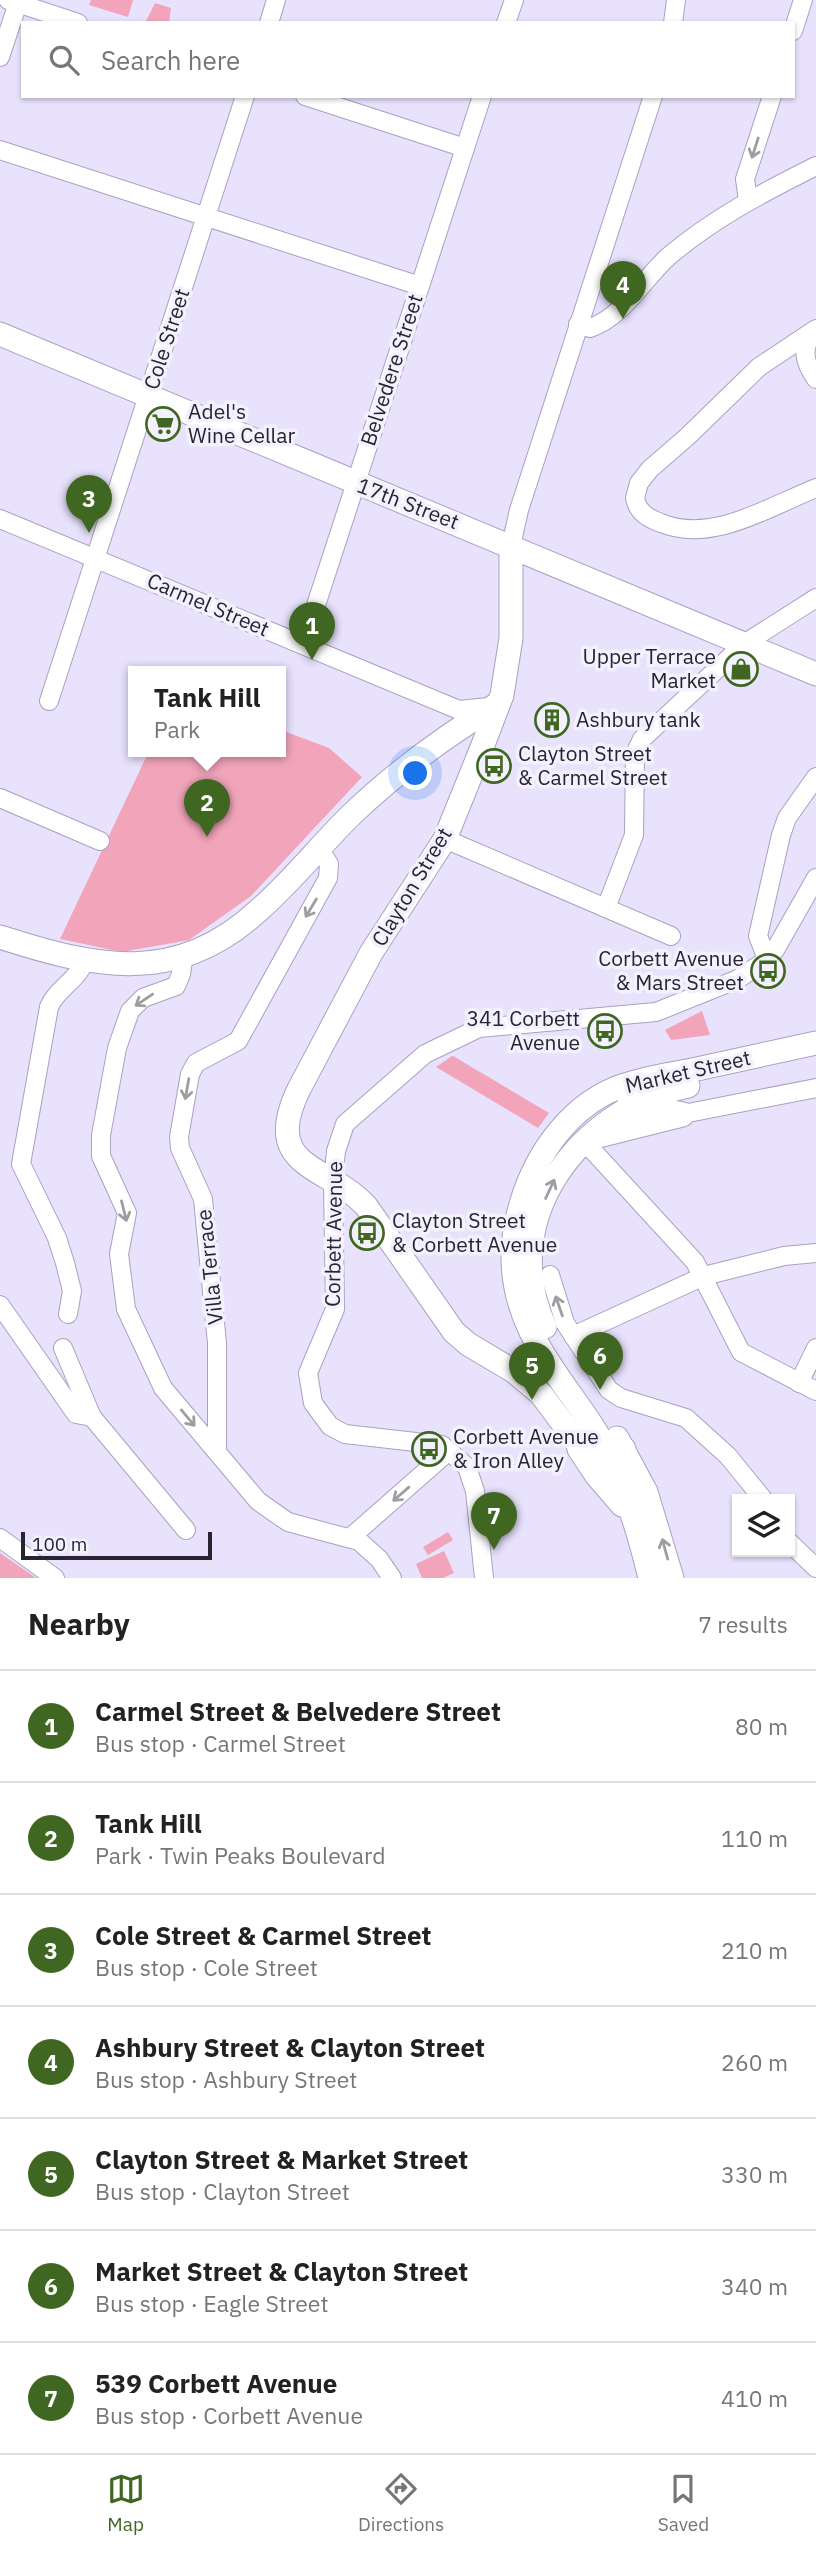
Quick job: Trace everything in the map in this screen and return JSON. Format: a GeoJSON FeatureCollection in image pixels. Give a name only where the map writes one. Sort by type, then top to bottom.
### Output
{"type":"FeatureCollection","features":[{"type":"Feature","properties":{"kind":"main road","name":"17th Street"},"geometry":{"type":"LineString","coordinates":[[0,334],[816,674]]}},
{"type":"Feature","properties":{"kind":"main road","name":"Clayton Street"},"geometry":{"type":"LineString","coordinates":[[511,545],[511,638],[503,690],[444,839],[362,970],[289,1111],[287,1131],[293,1149],[307,1166],[350,1191],[366,1206],[454,1332],[468,1345],[515,1372],[557,1412],[636,1527]]}},
{"type":"Feature","properties":{"kind":"main road"},"geometry":{"type":"LineString","coordinates":[[512,601],[522,582],[548,562]]}},
{"type":"Feature","properties":{"kind":"main road"},"geometry":{"type":"LineString","coordinates":[[0,937],[85,961],[143,964],[214,943],[240,926],[374,794],[453,732],[496,705]]}},
{"type":"Feature","properties":{"kind":"main road","name":"Market Street"},"geometry":{"type":"LineString","coordinates":[[650,1578],[617,1453],[532,1334],[516,1288],[512,1258],[515,1226],[523,1196],[544,1152],[581,1110],[598,1097],[625,1084],[816,1043]]}},
{"type":"Feature","properties":{"kind":"main road","name":"Market Street"},"geometry":{"type":"LineString","coordinates":[[673,1578],[656,1519],[545,1327],[533,1287],[531,1258],[535,1231],[549,1190],[564,1164],[583,1140],[635,1103],[676,1088],[816,1058]]}},
{"type":"Feature","properties":{"kind":"main road"},"geometry":{"type":"LineString","coordinates":[[544,1152],[563,1142],[604,1108],[635,1103],[682,1114]]}},
{"type":"Feature","properties":{"kind":"main road"},"geometry":{"type":"LineString","coordinates":[[583,1140],[682,1114]]}},
{"type":"Feature","properties":{"kind":"main road"},"geometry":{"type":"LineString","coordinates":[[531,1258],[550,1275]]}},
{"type":"Feature","properties":{"kind":"main road"},"geometry":{"type":"LineString","coordinates":[[578,1446],[593,1460],[617,1453]]}},
{"type":"Feature","properties":{"kind":"street"},"geometry":{"type":"LineString","coordinates":[[270,21],[276,0]]}},
{"type":"Feature","properties":{"kind":"street"},"geometry":{"type":"LineString","coordinates":[[507,21],[514,0]]}},
{"type":"Feature","properties":{"kind":"street"},"geometry":{"type":"LineString","coordinates":[[673,21],[676,0]]}},
{"type":"Feature","properties":{"kind":"street"},"geometry":{"type":"LineString","coordinates":[[795,24],[803,0]]}},
{"type":"Feature","properties":{"kind":"street"},"geometry":{"type":"LineString","coordinates":[[0,57],[15,1],[72,21]]}},
{"type":"Feature","properties":{"kind":"street","name":"Cole Street"},"geometry":{"type":"LineString","coordinates":[[49,701],[244,98]]}},
{"type":"Feature","properties":{"kind":"street"},"geometry":{"type":"LineString","coordinates":[[312,98],[465,148]]}},
{"type":"Feature","properties":{"kind":"street","name":"Belvedere Street"},"geometry":{"type":"LineString","coordinates":[[303,645],[481,98]]}},
{"type":"Feature","properties":{"kind":"street","name":"Clayton Street"},"geometry":{"type":"LineString","coordinates":[[511,545],[519,510],[652,98]]}},
{"type":"Feature","properties":{"kind":"street"},"geometry":{"type":"LineString","coordinates":[[748,200],[745,179],[771,98]]}},
{"type":"Feature","properties":{"kind":"street"},"geometry":{"type":"LineString","coordinates":[[0,150],[420,286]]}},
{"type":"Feature","properties":{"kind":"street"},"geometry":{"type":"LineString","coordinates":[[578,324],[590,328],[608,319],[668,257],[748,200],[816,166]]}},
{"type":"Feature","properties":{"kind":"street"},"geometry":{"type":"LineString","coordinates":[[816,329],[777,353],[650,469],[636,491],[636,505],[645,516],[668,526],[701,531],[816,488]]}},
{"type":"Feature","properties":{"kind":"street"},"geometry":{"type":"LineString","coordinates":[[812,372],[805,348],[816,329]]}},
{"type":"Feature","properties":{"kind":"street"},"geometry":{"type":"LineString","coordinates":[[777,353],[794,357],[812,372]]}},
{"type":"Feature","properties":{"kind":"street","name":"Carmel Street"},"geometry":{"type":"LineString","coordinates":[[0,519],[459,710],[477,710],[496,705]]}},
{"type":"Feature","properties":{"kind":"street"},"geometry":{"type":"LineString","coordinates":[[606,908],[634,835],[636,748],[744,644],[816,598]]}},
{"type":"Feature","properties":{"kind":"street"},"geometry":{"type":"LineString","coordinates":[[767,959],[760,948],[758,936],[780,835],[787,818],[816,777]]}},
{"type":"Feature","properties":{"kind":"street"},"geometry":{"type":"LineString","coordinates":[[0,798],[100,841]]}},
{"type":"Feature","properties":{"kind":"street"},"geometry":{"type":"LineString","coordinates":[[444,839],[671,936]]}},
{"type":"Feature","properties":{"kind":"street","name":"Villa Terrace"},"geometry":{"type":"LineString","coordinates":[[217,1452],[217,1343],[203,1199],[180,1147],[179,1137],[193,1066],[238,1041],[326,882],[329,864],[319,848]]}},
{"type":"Feature","properties":{"kind":"street","name":"Corbett Avenue"},"geometry":{"type":"LineString","coordinates":[[450,1450],[428,1441],[345,1434],[330,1426],[313,1403],[308,1373],[335,1308],[333,1182],[336,1151],[345,1124],[425,1054],[443,1043],[495,1024],[656,1012],[738,979],[767,959],[786,934],[816,878]]}},
{"type":"Feature","properties":{"kind":"street"},"geometry":{"type":"LineString","coordinates":[[184,954],[176,986],[143,998],[130,1011],[117,1048],[100,1149],[127,1213],[119,1254],[129,1317],[158,1381],[273,1514],[288,1522],[351,1538],[373,1552],[392,1578]]}},
{"type":"Feature","properties":{"kind":"street"},"geometry":{"type":"LineString","coordinates":[[68,1314],[72,1292],[65,1263],[57,1238],[21,1164],[49,1007],[53,998],[79,975],[85,961]]}},
{"type":"Feature","properties":{"kind":"street"},"geometry":{"type":"LineString","coordinates":[[682,1114],[816,1088]]}},
{"type":"Feature","properties":{"kind":"street"},"geometry":{"type":"LineString","coordinates":[[583,1140],[704,1276],[737,1347],[745,1356],[808,1387],[816,1348]]}},
{"type":"Feature","properties":{"kind":"street"},"geometry":{"type":"LineString","coordinates":[[573,1336],[704,1276],[784,1256],[816,1253]]}},
{"type":"Feature","properties":{"kind":"street"},"geometry":{"type":"LineString","coordinates":[[550,1275],[559,1311],[609,1390],[621,1398],[686,1418],[728,1456],[759,1494]]}},
{"type":"Feature","properties":{"kind":"street"},"geometry":{"type":"LineString","coordinates":[[0,1305],[71,1408],[76,1414],[92,1417]]}},
{"type":"Feature","properties":{"kind":"street"},"geometry":{"type":"LineString","coordinates":[[62,1348],[92,1417],[187,1530]]}},
{"type":"Feature","properties":{"kind":"street"},"geometry":{"type":"LineString","coordinates":[[351,1538],[450,1450],[467,1467],[472,1478],[484,1578]]}},
{"type":"Feature","properties":{"kind":"street"},"geometry":{"type":"LineString","coordinates":[[0,1538],[55,1578]]}},
{"type":"Feature","properties":{"kind":"street"},"geometry":{"type":"LineString","coordinates":[[795,1548],[816,1568]]}},
{"type":"Feature","properties":{"kind":"street"},"geometry":{"type":"LineString","coordinates":[[673,1578],[685,1578]]}},
{"type":"Feature","properties":{"kind":"shaded area"},"geometry":{"type":"Polygon","coordinates":[[[91,0],[133,0],[128,17],[89,5],[91,0]]]}},
{"type":"Feature","properties":{"kind":"shaded area"},"geometry":{"type":"Polygon","coordinates":[[[155,3],[171,8],[169,21],[146,21],[155,3]]]}},
{"type":"Feature","properties":{"kind":"shaded area"},"geometry":{"type":"Polygon","coordinates":[[[286,732],[329,748],[362,777],[251,896],[189,940],[122,952],[60,939],[146,757],[286,757],[286,732]]]}},
{"type":"Feature","properties":{"kind":"shaded area"},"geometry":{"type":"Polygon","coordinates":[[[702,1011],[710,1035],[671,1040],[665,1030],[702,1011]]]}},
{"type":"Feature","properties":{"kind":"shaded area"},"geometry":{"type":"Polygon","coordinates":[[[452,1056],[549,1113],[538,1128],[436,1067],[452,1056]]]}},
{"type":"Feature","properties":{"kind":"shaded area"},"geometry":{"type":"Polygon","coordinates":[[[448,1532],[453,1540],[428,1555],[423,1547],[448,1532]]]}},
{"type":"Feature","properties":{"kind":"shaded area"},"geometry":{"type":"Polygon","coordinates":[[[444,1551],[454,1573],[443,1578],[422,1578],[416,1564],[444,1551]]]}},
{"type":"Feature","properties":{"kind":"shaded area"},"geometry":{"type":"Polygon","coordinates":[[[0,1553],[36,1578],[0,1578],[0,1553]]]}},
{"type":"Feature","properties":{"kind":"place","name":"Ashbury Street & Clayton Street"},"geometry":{"type":"Point","coordinates":[623,319]}},
{"type":"Feature","properties":{"kind":"place","name":"Adel's Wine Cellar"},"geometry":{"type":"Point","coordinates":[163,424]}},
{"type":"Feature","properties":{"kind":"place","name":"Cole Street & Carmel Street"},"geometry":{"type":"Point","coordinates":[89,533]}},
{"type":"Feature","properties":{"kind":"place","name":"Carmel Street & Belvedere Street"},"geometry":{"type":"Point","coordinates":[312,660]}},
{"type":"Feature","properties":{"kind":"place","name":"Upper Terrace Market"},"geometry":{"type":"Point","coordinates":[741,669]}},
{"type":"Feature","properties":{"kind":"place","name":"Ashbury tank"},"geometry":{"type":"Point","coordinates":[552,720]}},
{"type":"Feature","properties":{"kind":"place","name":"Clayton Street & Carmel Street"},"geometry":{"type":"Point","coordinates":[494,766]}},
{"type":"Feature","properties":{"kind":"place","name":"Tank Hill"},"geometry":{"type":"Point","coordinates":[207,837]}},
{"type":"Feature","properties":{"kind":"place","name":"Corbett Avenue & Mars Street"},"geometry":{"type":"Point","coordinates":[768,971]}},
{"type":"Feature","properties":{"kind":"place","name":"341 Corbett Avenue"},"geometry":{"type":"Point","coordinates":[605,1031]}},
{"type":"Feature","properties":{"kind":"place","name":"Clayton Street & Corbett Avenue"},"geometry":{"type":"Point","coordinates":[367,1233]}},
{"type":"Feature","properties":{"kind":"place","name":"Market Street & Clayton Street"},"geometry":{"type":"Point","coordinates":[600,1390]}},
{"type":"Feature","properties":{"kind":"place","name":"Clayton Street & Market Street"},"geometry":{"type":"Point","coordinates":[532,1400]}},
{"type":"Feature","properties":{"kind":"place","name":"Corbett Avenue & Iron Alley"},"geometry":{"type":"Point","coordinates":[429,1449]}},
{"type":"Feature","properties":{"kind":"place","name":"539 Corbett Avenue"},"geometry":{"type":"Point","coordinates":[494,1550]}}]}
